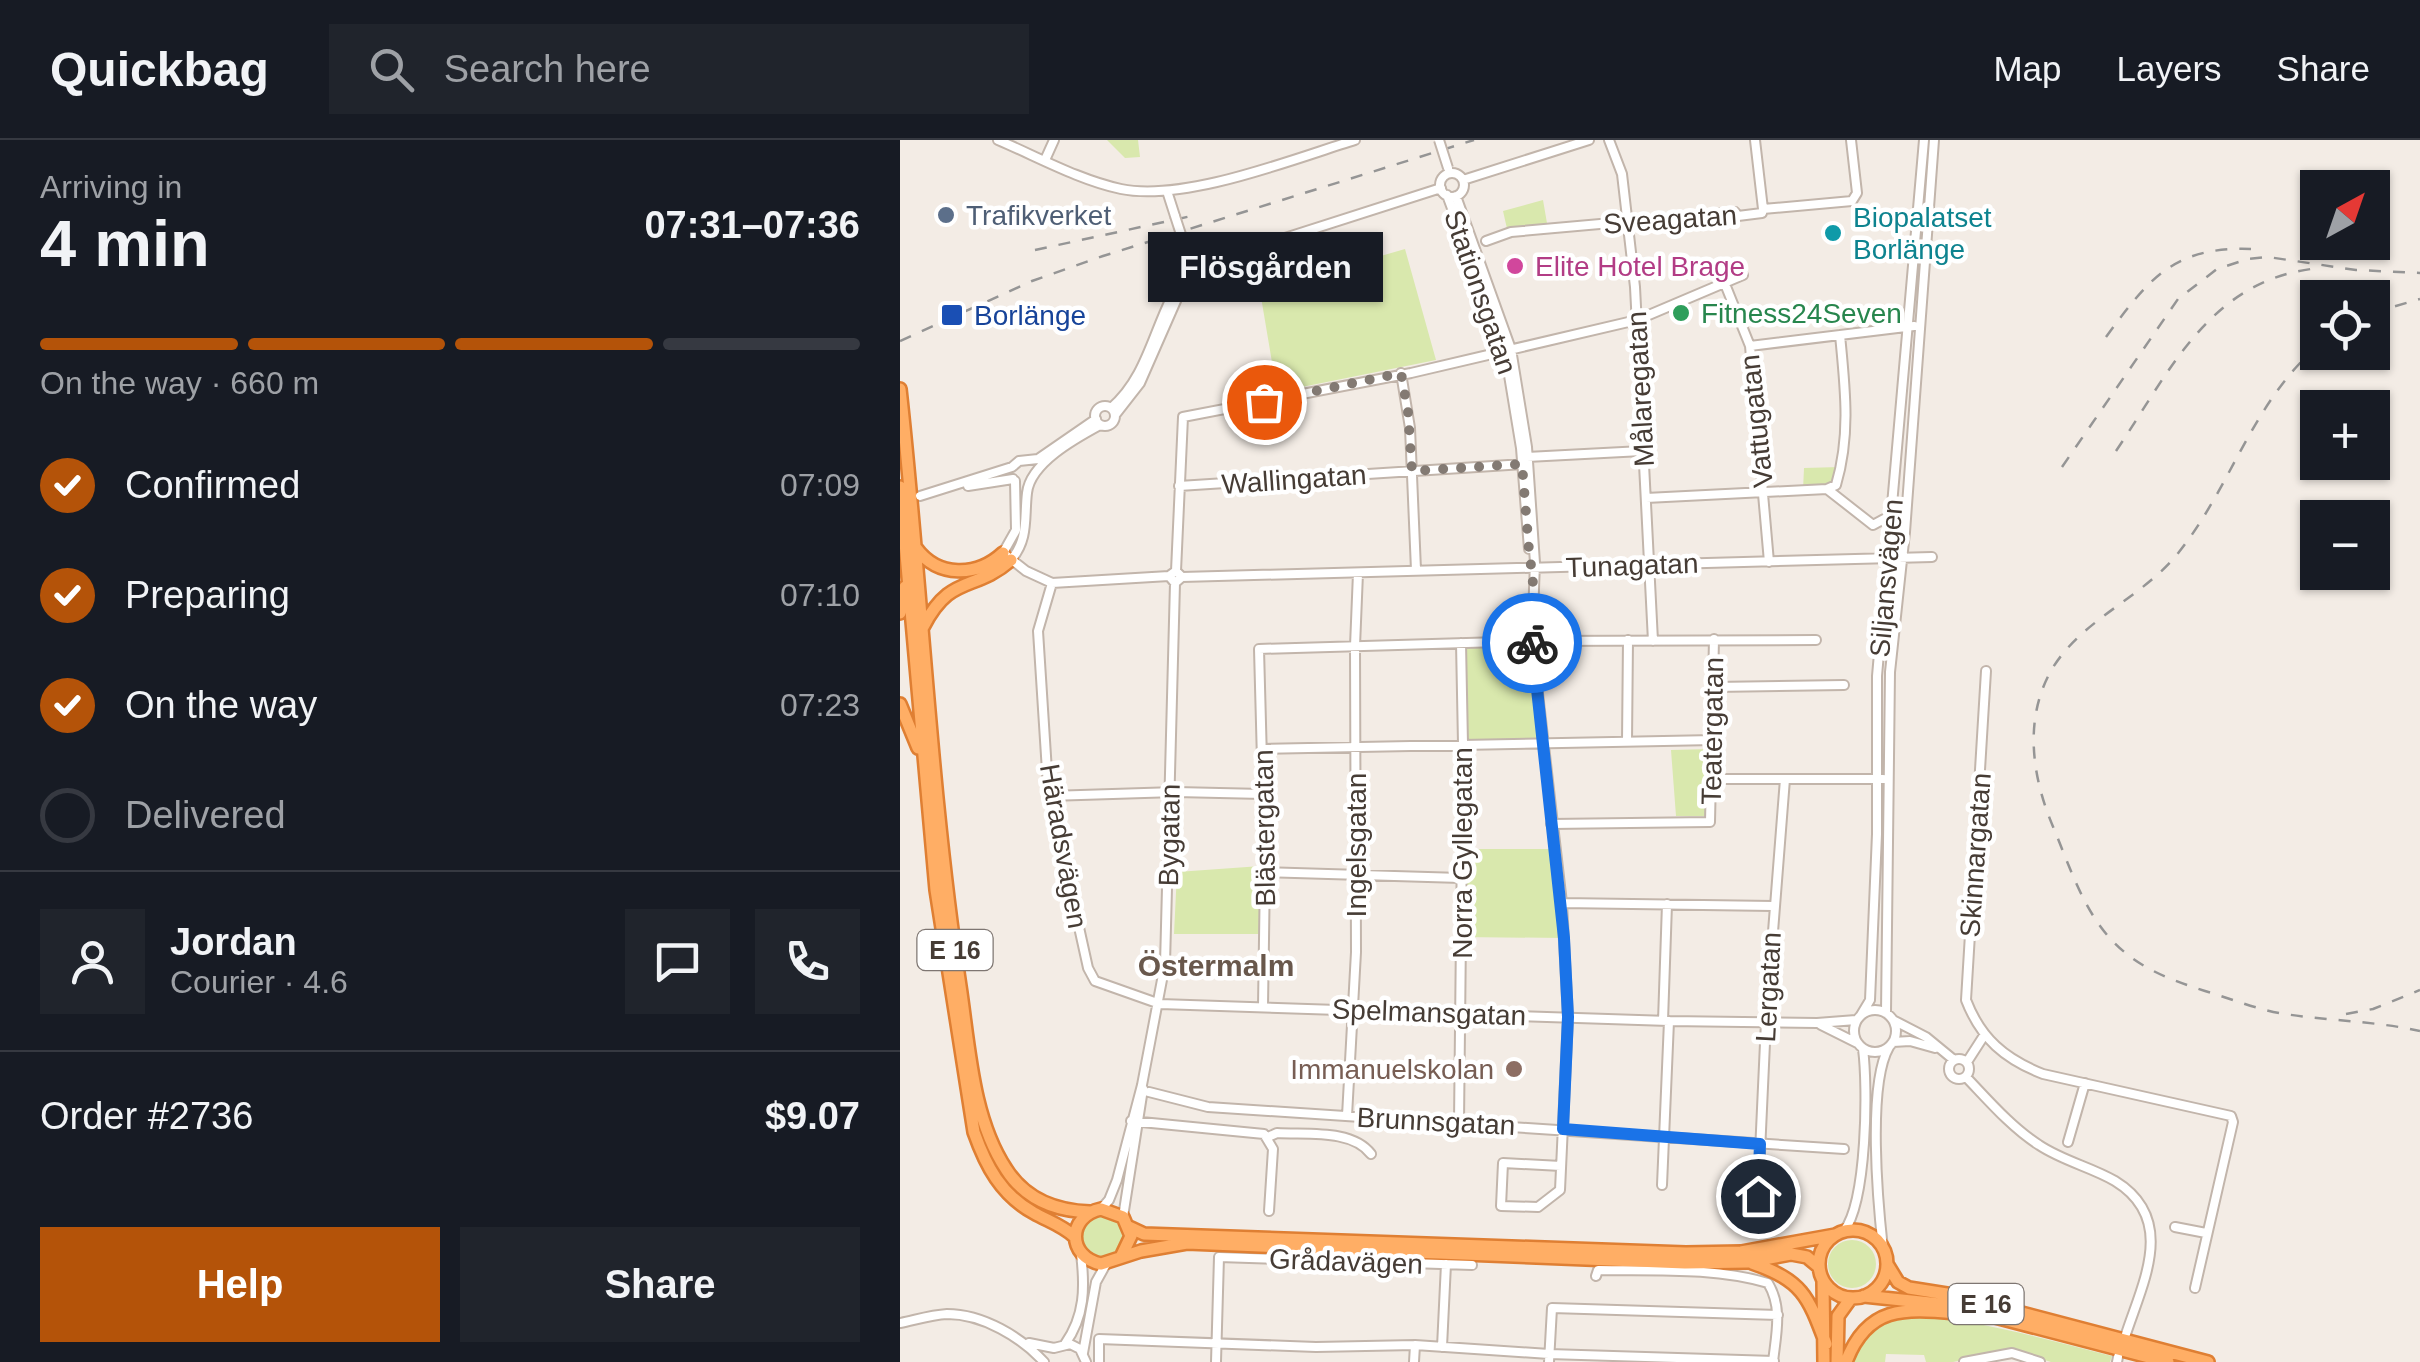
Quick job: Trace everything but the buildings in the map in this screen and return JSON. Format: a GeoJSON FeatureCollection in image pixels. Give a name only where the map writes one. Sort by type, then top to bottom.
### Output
{"type":"FeatureCollection","features":[{"type":"Feature","properties":{"kind":"highway","name":"E 16"},"geometry":{"type":"LineString","coordinates":[[900,389],[947,890],[966,1030],[984,1121],[1006,1169],[1024,1190],[1048,1205],[1115,1212],[1144,1234],[1703,1253],[1741,1252],[1840,1233]]}},
{"type":"Feature","properties":{"kind":"highway","name":"E 16"},"geometry":{"type":"LineString","coordinates":[[900,487],[948,976],[974,1132],[990,1170],[1008,1194],[1075,1237]]}},
{"type":"Feature","properties":{"kind":"highway"},"geometry":{"type":"LineString","coordinates":[[916,548],[931,564],[956,572],[986,566],[1007,556]]}},
{"type":"Feature","properties":{"kind":"highway"},"geometry":{"type":"LineString","coordinates":[[923,627],[947,592],[992,574],[1007,556]]}},
{"type":"Feature","properties":{"kind":"highway"},"geometry":{"type":"LineString","coordinates":[[900,613],[908,573]]}},
{"type":"Feature","properties":{"kind":"highway"},"geometry":{"type":"LineString","coordinates":[[900,704],[925,771]]}},
{"type":"Feature","properties":{"kind":"highway"},"geometry":{"type":"LineString","coordinates":[[1096,1210],[1078,1224],[1075,1237],[1081,1254],[1092,1262],[1106,1264],[1158,1247],[1187,1244],[1685,1264],[1748,1262],[1798,1255],[1819,1267]]}},
{"type":"Feature","properties":{"kind":"highway"},"geometry":{"type":"LineString","coordinates":[[1121,1258],[1129,1246],[1126,1222]]}},
{"type":"Feature","properties":{"kind":"highway"},"geometry":{"type":"LineString","coordinates":[[1823,1281],[1835,1293],[1850,1298],[1864,1296],[1880,1284],[1886,1264],[1883,1249],[1867,1233],[1840,1233],[1821,1251],[1824,1362]]}},
{"type":"Feature","properties":{"kind":"highway"},"geometry":{"type":"LineString","coordinates":[[1748,1262],[1798,1285],[1810,1301],[1826,1344]]}},
{"type":"Feature","properties":{"kind":"highway","name":"E 16"},"geometry":{"type":"LineString","coordinates":[[1886,1264],[1898,1282],[1908,1288],[1952,1295],[2208,1362]]}},
{"type":"Feature","properties":{"kind":"highway","name":"E 16"},"geometry":{"type":"LineString","coordinates":[[1864,1296],[1923,1300],[2168,1362]]}},
{"type":"Feature","properties":{"kind":"highway"},"geometry":{"type":"LineString","coordinates":[[1837,1362],[1838,1316],[1850,1298]]}},
{"type":"Feature","properties":{"kind":"highway"},"geometry":{"type":"LineString","coordinates":[[1846,1362],[1861,1333],[1887,1314],[1928,1311],[1995,1317]]}},
{"type":"Feature","properties":{"kind":"street"},"geometry":{"type":"LineString","coordinates":[[998,140],[1121,188],[1167,190],[1248,172],[1355,140]]}},
{"type":"Feature","properties":{"kind":"street"},"geometry":{"type":"LineString","coordinates":[[1045,160],[1054,140]]}},
{"type":"Feature","properties":{"kind":"street"},"geometry":{"type":"LineString","coordinates":[[1439,140],[1449,171]]}},
{"type":"Feature","properties":{"kind":"street"},"geometry":{"type":"LineString","coordinates":[[1463,180],[1589,140]]}},
{"type":"Feature","properties":{"kind":"street","name":"Målaregatan"},"geometry":{"type":"LineString","coordinates":[[1609,140],[1622,174],[1629,221],[1653,640]]}},
{"type":"Feature","properties":{"kind":"street"},"geometry":{"type":"LineString","coordinates":[[1755,140],[1764,209]]}},
{"type":"Feature","properties":{"kind":"street","name":"Sveagatan"},"geometry":{"type":"LineString","coordinates":[[1486,241],[1512,232],[1735,212],[1738,216],[1764,209],[1852,202],[1857,193],[1851,140]]}},
{"type":"Feature","properties":{"kind":"street","name":"Siljansvägen"},"geometry":{"type":"LineString","coordinates":[[1889,1016],[1877,676],[1924,140]]}},
{"type":"Feature","properties":{"kind":"street","name":"Siljansvägen"},"geometry":{"type":"LineString","coordinates":[[1858,1018],[1870,1000],[1890,672],[1934,140]]}},
{"type":"Feature","properties":{"kind":"street"},"geometry":{"type":"LineString","coordinates":[[920,496],[1012,468],[1018,461],[1038,459],[1098,422],[1110,425],[1113,411],[1148,354],[1190,264],[1462,191],[1463,180],[1449,171]]}},
{"type":"Feature","properties":{"kind":"street"},"geometry":{"type":"LineString","coordinates":[[1448,193],[1442,180],[1449,171]]}},
{"type":"Feature","properties":{"kind":"street"},"geometry":{"type":"LineString","coordinates":[[1167,190],[1190,264]]}},
{"type":"Feature","properties":{"kind":"street","name":"Stationsgatan"},"geometry":{"type":"LineString","coordinates":[[1448,193],[1508,350],[1525,460],[1533,568],[1532,641],[1562,903],[1568,1017],[1560,1190],[1538,1207],[1501,1206],[1503,1163],[1561,1166]]}},
{"type":"Feature","properties":{"kind":"street"},"geometry":{"type":"LineString","coordinates":[[1416,570],[1408,412],[1401,373],[1637,320],[1743,275]]}},
{"type":"Feature","properties":{"kind":"street","name":"Vattugatan"},"geometry":{"type":"LineString","coordinates":[[1725,284],[1750,346],[1769,562]]}},
{"type":"Feature","properties":{"kind":"street"},"geometry":{"type":"LineString","coordinates":[[1750,346],[1921,326]]}},
{"type":"Feature","properties":{"kind":"street"},"geometry":{"type":"LineString","coordinates":[[1646,498],[1827,489],[1836,485],[1846,436],[1847,400],[1840,336]]}},
{"type":"Feature","properties":{"kind":"street","name":"Bygatan"},"geometry":{"type":"LineString","coordinates":[[1096,1210],[1114,1192],[1146,1088],[1166,964],[1175,577],[1183,417],[1401,373]]}},
{"type":"Feature","properties":{"kind":"street"},"geometry":{"type":"LineString","coordinates":[[1007,556],[1023,539],[1030,482],[1042,466],[1098,422],[1100,408],[1113,411]]}},
{"type":"Feature","properties":{"kind":"street","name":"Wallingatan"},"geometry":{"type":"LineString","coordinates":[[1179,486],[1412,471],[1642,450]]}},
{"type":"Feature","properties":{"kind":"street"},"geometry":{"type":"LineString","coordinates":[[1029,461],[1036,474]]}},
{"type":"Feature","properties":{"kind":"street"},"geometry":{"type":"LineString","coordinates":[[1007,556],[1016,530],[1018,502],[1012,468]]}},
{"type":"Feature","properties":{"kind":"street"},"geometry":{"type":"LineString","coordinates":[[934,491],[992,482],[1030,482]]}},
{"type":"Feature","properties":{"kind":"street"},"geometry":{"type":"LineString","coordinates":[[992,482],[1008,488],[1018,502]]}},
{"type":"Feature","properties":{"kind":"street"},"geometry":{"type":"LineString","coordinates":[[1827,489],[1873,525],[1884,519]]}},
{"type":"Feature","properties":{"kind":"street"},"geometry":{"type":"LineString","coordinates":[[1007,556],[1052,582]]}},
{"type":"Feature","properties":{"kind":"street","name":"Tunagatan"},"geometry":{"type":"LineString","coordinates":[[1052,582],[1932,557]]}},
{"type":"Feature","properties":{"kind":"street","name":"Ingelsgatan"},"geometry":{"type":"LineString","coordinates":[[1346,1116],[1354,1010],[1358,573]]}},
{"type":"Feature","properties":{"kind":"street","name":"Häradsvägen"},"geometry":{"type":"LineString","coordinates":[[1052,582],[1038,631],[1049,796],[1091,976],[1115,990],[1160,1004]]}},
{"type":"Feature","properties":{"kind":"street","name":"Teatergatan"},"geometry":{"type":"LineString","coordinates":[[1552,824],[1710,822],[1714,639]]}},
{"type":"Feature","properties":{"kind":"street"},"geometry":{"type":"LineString","coordinates":[[1627,741],[1628,640]]}},
{"type":"Feature","properties":{"kind":"street"},"geometry":{"type":"LineString","coordinates":[[1356,646],[1816,640]]}},
{"type":"Feature","properties":{"kind":"street","name":"Norra Gyllegatan"},"geometry":{"type":"LineString","coordinates":[[1459,1122],[1461,643]]}},
{"type":"Feature","properties":{"kind":"street","name":"Blästergatan"},"geometry":{"type":"LineString","coordinates":[[1264,1006],[1259,650],[1356,646]]}},
{"type":"Feature","properties":{"kind":"street","name":"Skinnargatan"},"geometry":{"type":"LineString","coordinates":[[1985,1034],[1966,1000],[1986,671]]}},
{"type":"Feature","properties":{"kind":"street"},"geometry":{"type":"LineString","coordinates":[[1714,687],[1844,685]]}},
{"type":"Feature","properties":{"kind":"street"},"geometry":{"type":"LineString","coordinates":[[1263,749],[1714,740]]}},
{"type":"Feature","properties":{"kind":"street"},"geometry":{"type":"LineString","coordinates":[[1712,779],[1883,779]]}},
{"type":"Feature","properties":{"kind":"street","name":"Lergatan"},"geometry":{"type":"LineString","coordinates":[[1758,1196],[1773,906],[1784,780]]}},
{"type":"Feature","properties":{"kind":"street"},"geometry":{"type":"LineString","coordinates":[[1049,796],[1263,794]]}},
{"type":"Feature","properties":{"kind":"street"},"geometry":{"type":"LineString","coordinates":[[1265,872],[1461,878]]}},
{"type":"Feature","properties":{"kind":"street"},"geometry":{"type":"LineString","coordinates":[[1562,903],[1773,906]]}},
{"type":"Feature","properties":{"kind":"street"},"geometry":{"type":"LineString","coordinates":[[1662,1184],[1667,904]]}},
{"type":"Feature","properties":{"kind":"street","name":"Spelmansgatan"},"geometry":{"type":"LineString","coordinates":[[1160,1004],[1666,1021],[1817,1023],[1858,1018]]}},
{"type":"Feature","properties":{"kind":"street"},"geometry":{"type":"LineString","coordinates":[[1840,1233],[1858,1205],[1866,1084],[1860,1046],[1853,1032],[1858,1018],[1873,1010],[1889,1016],[1926,1037],[1954,1060],[1966,1062],[1970,1068],[1966,1077],[1957,1080],[1951,1076],[1949,1066],[1954,1060]]}},
{"type":"Feature","properties":{"kind":"street"},"geometry":{"type":"LineString","coordinates":[[1883,1249],[1876,1153],[1880,1074],[1896,1032],[1889,1016]]}},
{"type":"Feature","properties":{"kind":"street","name":"Spelmansgatan"},"geometry":{"type":"LineString","coordinates":[[1817,1023],[1860,1046]]}},
{"type":"Feature","properties":{"kind":"street"},"geometry":{"type":"LineString","coordinates":[[1966,1062],[1985,1034],[2000,1052],[2043,1074],[2232,1116],[2195,1288]]}},
{"type":"Feature","properties":{"kind":"street"},"geometry":{"type":"LineString","coordinates":[[1860,1046],[1876,1052],[1910,1040],[1939,1050]]}},
{"type":"Feature","properties":{"kind":"street"},"geometry":{"type":"LineString","coordinates":[[1966,1077],[2036,1143],[2114,1180],[2139,1202],[2150,1229],[2152,1247],[2126,1334]]}},
{"type":"Feature","properties":{"kind":"street"},"geometry":{"type":"LineString","coordinates":[[2068,1142],[2085,1083]]}},
{"type":"Feature","properties":{"kind":"street","name":"Brunnsgatan"},"geometry":{"type":"LineString","coordinates":[[1146,1088],[1208,1106],[1844,1149]]}},
{"type":"Feature","properties":{"kind":"street"},"geometry":{"type":"LineString","coordinates":[[1135,1121],[1258,1132],[1268,1137],[1273,1149],[1269,1211]]}},
{"type":"Feature","properties":{"kind":"street","name":"Bygatan"},"geometry":{"type":"LineString","coordinates":[[1126,1222],[1135,1121]]}},
{"type":"Feature","properties":{"kind":"street"},"geometry":{"type":"LineString","coordinates":[[1268,1137],[1278,1132],[1348,1138],[1362,1144],[1371,1154]]}},
{"type":"Feature","properties":{"kind":"street"},"geometry":{"type":"LineString","coordinates":[[2175,1226],[2206,1233]]}},
{"type":"Feature","properties":{"kind":"street"},"geometry":{"type":"LineString","coordinates":[[1065,1344],[1082,1307],[1081,1254]]}},
{"type":"Feature","properties":{"kind":"street","name":"Grådavägen"},"geometry":{"type":"LineString","coordinates":[[1216,1344],[1219,1257],[1472,1265]]}},
{"type":"Feature","properties":{"kind":"street"},"geometry":{"type":"LineString","coordinates":[[1084,1358],[1096,1282],[1106,1264]]}},
{"type":"Feature","properties":{"kind":"street"},"geometry":{"type":"LineString","coordinates":[[1446,1264],[1446,1348],[1451,1362]]}},
{"type":"Feature","properties":{"kind":"street"},"geometry":{"type":"LineString","coordinates":[[1099,1362],[1100,1340],[1316,1347],[1415,1345],[1549,1358],[1774,1361],[1777,1298],[1768,1283],[1751,1278],[1657,1271],[1598,1270],[1596,1276]]}},
{"type":"Feature","properties":{"kind":"street"},"geometry":{"type":"LineString","coordinates":[[1549,1358],[1552,1308],[1778,1315]]}},
{"type":"Feature","properties":{"kind":"street"},"geometry":{"type":"LineString","coordinates":[[900,1323],[942,1314],[963,1315],[1024,1342],[1054,1348],[1075,1346],[1084,1358]]}},
{"type":"Feature","properties":{"kind":"street"},"geometry":{"type":"LineString","coordinates":[[1024,1342],[1046,1362],[1054,1348]]}},
{"type":"Feature","properties":{"kind":"street"},"geometry":{"type":"LineString","coordinates":[[1216,1344],[1216,1362]]}},
{"type":"Feature","properties":{"kind":"street"},"geometry":{"type":"LineString","coordinates":[[1414,1362],[1415,1345]]}},
{"type":"Feature","properties":{"kind":"street"},"geometry":{"type":"LineString","coordinates":[[1316,1347],[1316,1362]]}},
{"type":"Feature","properties":{"kind":"street"},"geometry":{"type":"LineString","coordinates":[[1964,1362],[2012,1352],[2040,1362]]}},
{"type":"Feature","properties":{"kind":"green space"},"geometry":{"type":"Polygon","coordinates":[[[1107,140],[1138,140],[1140,157],[1125,158],[1107,140]]]}},
{"type":"Feature","properties":{"kind":"green space"},"geometry":{"type":"Polygon","coordinates":[[[1543,200],[1548,229],[1508,233],[1503,211],[1543,200]]]}},
{"type":"Feature","properties":{"kind":"green space"},"geometry":{"type":"Polygon","coordinates":[[[1405,249],[1436,360],[1277,392],[1260,291],[1405,249]]]}},
{"type":"Feature","properties":{"kind":"green space"},"geometry":{"type":"Polygon","coordinates":[[[1840,467],[1836,485],[1803,490],[1804,468],[1840,467]]]}},
{"type":"Feature","properties":{"kind":"green space"},"geometry":{"type":"Polygon","coordinates":[[[1532,641],[1544,743],[1463,744],[1461,643],[1532,641]]]}},
{"type":"Feature","properties":{"kind":"green space"},"geometry":{"type":"Polygon","coordinates":[[[1711,749],[1710,816],[1676,816],[1671,750],[1711,749]]]}},
{"type":"Feature","properties":{"kind":"green space"},"geometry":{"type":"Polygon","coordinates":[[[1462,849],[1555,849],[1564,938],[1461,937],[1462,849]]]}},
{"type":"Feature","properties":{"kind":"green space"},"geometry":{"type":"Polygon","coordinates":[[[1261,866],[1260,934],[1174,934],[1177,872],[1261,866]]]}},
{"type":"Feature","properties":{"kind":"green space"},"geometry":{"type":"Polygon","coordinates":[[[1102,1216],[1116,1222],[1122,1236],[1116,1250],[1102,1256],[1088,1250],[1082,1236],[1088,1222],[1102,1216]]]}},
{"type":"Feature","properties":{"kind":"green space"},"geometry":{"type":"Polygon","coordinates":[[[1852,1240],[1869,1247],[1876,1264],[1869,1281],[1852,1288],[1835,1281],[1828,1264],[1835,1247],[1852,1240]]]}},
{"type":"Feature","properties":{"kind":"green space"},"geometry":{"type":"Polygon","coordinates":[[[1902,1316],[1981,1325],[2112,1356],[2110,1362],[2051,1362],[2013,1350],[1953,1362],[1926,1362],[1924,1355],[1886,1354],[1885,1362],[1853,1362],[1870,1332],[1902,1316]]]}},
{"type":"Feature","properties":{"kind":"railway"},"geometry":{"type":"LineString","coordinates":[[900,341],[1032,281],[1103,256],[1474,140]]}},
{"type":"Feature","properties":{"kind":"railway"},"geometry":{"type":"LineString","coordinates":[[1035,250],[1196,215]]}},
{"type":"Feature","properties":{"kind":"railway"},"geometry":{"type":"LineString","coordinates":[[2106,337],[2135,299],[2165,270],[2201,253],[2251,249]]}},
{"type":"Feature","properties":{"kind":"railway"},"geometry":{"type":"LineString","coordinates":[[2062,467],[2178,299],[2217,269],[2268,257],[2356,270],[2420,273]]}},
{"type":"Feature","properties":{"kind":"railway"},"geometry":{"type":"LineString","coordinates":[[2116,451],[2174,363],[2218,312],[2245,292],[2275,278],[2311,269]]}},
{"type":"Feature","properties":{"kind":"railway"},"geometry":{"type":"LineString","coordinates":[[2390,308],[2420,299]]}},
{"type":"Feature","properties":{"kind":"railway"},"geometry":{"type":"LineString","coordinates":[[2300,363],[2259,418],[2214,500],[2179,552],[2148,583],[2080,636],[2052,669],[2037,708],[2036,769],[2046,810],[2083,898],[2108,936],[2141,964],[2178,982],[2265,1010],[2420,1031]]}},
{"type":"Feature","properties":{"kind":"railway"},"geometry":{"type":"LineString","coordinates":[[2346,1014],[2373,1009],[2420,990]]}},
{"type":"Feature","properties":{"kind":"way so far"},"geometry":{"type":"LineString","coordinates":[[1264,402],[1401,373],[1412,471],[1522,464],[1533,568],[1532,643]]}},
{"type":"Feature","properties":{"kind":"place","name":"Trafikverket"},"geometry":{"type":"Point","coordinates":[946,215]}},
{"type":"Feature","properties":{"kind":"place","name":"Biopalatset Borlänge"},"geometry":{"type":"Point","coordinates":[1833,233]}},
{"type":"Feature","properties":{"kind":"place","name":"Elite Hotel Brage"},"geometry":{"type":"Point","coordinates":[1515,266]}},
{"type":"Feature","properties":{"kind":"place","name":"Fitness24Seven"},"geometry":{"type":"Point","coordinates":[1681,313]}},
{"type":"Feature","properties":{"kind":"place","name":"Borlänge"},"geometry":{"type":"Point","coordinates":[952,315]}},
{"type":"Feature","properties":{"kind":"place","name":"Flösgården"},"geometry":{"type":"Point","coordinates":[1264,402]}},
{"type":"Feature","properties":{"kind":"place","name":"Immanuelskolan"},"geometry":{"type":"Point","coordinates":[1514,1069]}},
{"type":"Feature","properties":{"kind":"district","name":"Östermalm"},"geometry":{"type":"Point","coordinates":[1216,966]}},
{"type":"Feature","properties":{"kind":"route"},"geometry":{"type":"LineString","coordinates":[[1532,643],[1562,903],[1568,1017],[1563,1129],[1760,1144],[1758,1196]]}}]}
